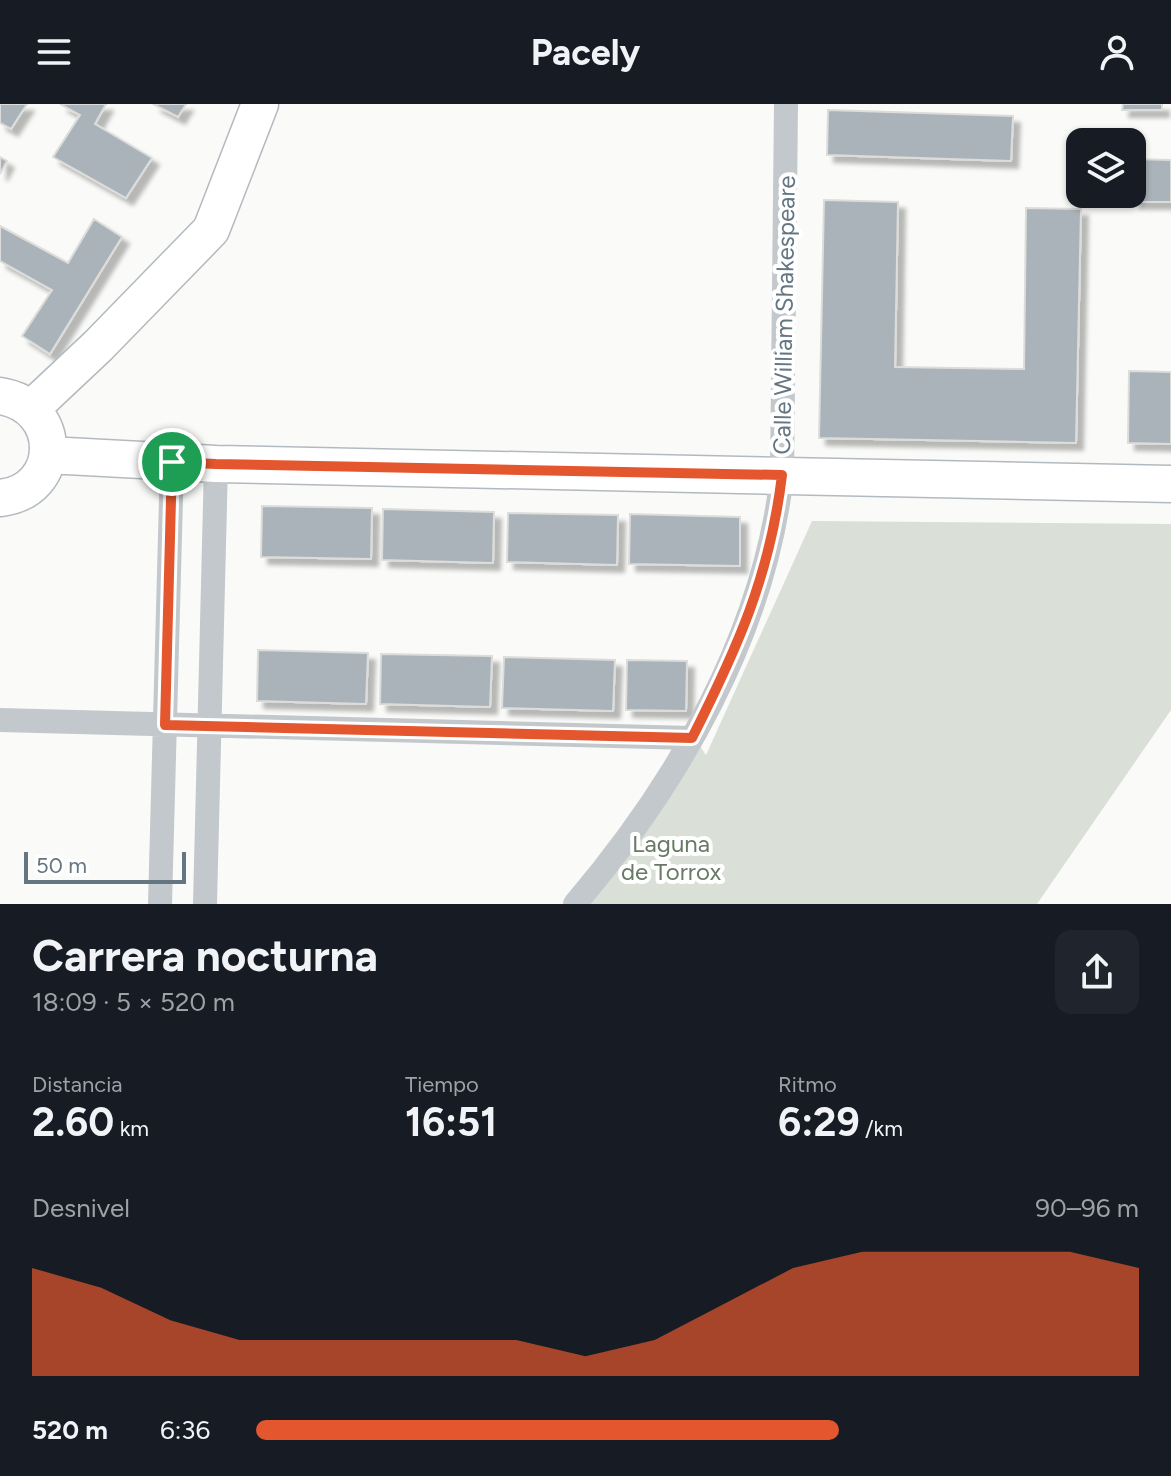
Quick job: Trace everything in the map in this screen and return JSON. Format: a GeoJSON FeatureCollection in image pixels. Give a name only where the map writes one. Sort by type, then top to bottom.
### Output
{"type":"FeatureCollection","features":[{"type":"Feature","properties":{"kind":"street"},"geometry":{"type":"LineString","coordinates":[[0,498],[20,494],[33,484],[48,455],[45,430],[16,403],[98,346],[211,230],[260,104]]}},
{"type":"Feature","properties":{"kind":"street","name":"Calle William Shakespeare"},"geometry":{"type":"LineString","coordinates":[[575,904],[613,859],[692,738],[729,664],[760,586],[776,531],[782,475],[786,104]]}},
{"type":"Feature","properties":{"kind":"street"},"geometry":{"type":"LineString","coordinates":[[48,455],[216,464],[1171,484]]}},
{"type":"Feature","properties":{"kind":"street"},"geometry":{"type":"LineString","coordinates":[[160,904],[172,462]]}},
{"type":"Feature","properties":{"kind":"street"},"geometry":{"type":"LineString","coordinates":[[205,904],[216,464]]}},
{"type":"Feature","properties":{"kind":"street"},"geometry":{"type":"LineString","coordinates":[[0,720],[692,738]]}},
{"type":"Feature","properties":{"kind":"green space","name":"Laguna de Torrox"},"geometry":{"type":"Polygon","coordinates":[[[812,521],[1171,524],[1171,710],[1037,904],[571,904],[692,734],[706,755],[812,521]]]}},
{"type":"Feature","properties":{"kind":"building"},"geometry":{"type":"Polygon","coordinates":[[[0,104],[27,104],[11,129],[0,123],[0,104]]]}},
{"type":"Feature","properties":{"kind":"building"},"geometry":{"type":"Polygon","coordinates":[[[60,104],[106,104],[95,124],[152,158],[126,198],[53,157],[80,115],[60,104]]]}},
{"type":"Feature","properties":{"kind":"building"},"geometry":{"type":"Polygon","coordinates":[[[153,104],[186,104],[178,117],[153,104]]]}},
{"type":"Feature","properties":{"kind":"building"},"geometry":{"type":"Polygon","coordinates":[[[1123,104],[1162,104],[1162,110],[1122,110],[1123,104]]]}},
{"type":"Feature","properties":{"kind":"building"},"geometry":{"type":"Polygon","coordinates":[[[828,110],[1013,116],[1011,161],[827,155],[828,110]]]}},
{"type":"Feature","properties":{"kind":"building"},"geometry":{"type":"Polygon","coordinates":[[[0,157],[7,161],[0,174],[0,157]]]}},
{"type":"Feature","properties":{"kind":"building"},"geometry":{"type":"Polygon","coordinates":[[[1146,159],[1171,160],[1171,202],[1146,202],[1146,159]]]}},
{"type":"Feature","properties":{"kind":"building"},"geometry":{"type":"Polygon","coordinates":[[[824,200],[898,202],[895,367],[1024,369],[1026,208],[1081,209],[1076,443],[819,438],[824,200]]]}},
{"type":"Feature","properties":{"kind":"building"},"geometry":{"type":"Polygon","coordinates":[[[94,219],[122,237],[50,354],[22,336],[52,290],[0,261],[0,226],[68,263],[94,219]]]}},
{"type":"Feature","properties":{"kind":"building"},"geometry":{"type":"Polygon","coordinates":[[[1129,371],[1171,372],[1171,444],[1128,443],[1129,371]]]}},
{"type":"Feature","properties":{"kind":"building"},"geometry":{"type":"Polygon","coordinates":[[[262,506],[372,508],[371,559],[261,557],[262,506]]]}},
{"type":"Feature","properties":{"kind":"building"},"geometry":{"type":"Polygon","coordinates":[[[383,509],[494,512],[493,563],[382,560],[383,509]]]}},
{"type":"Feature","properties":{"kind":"building"},"geometry":{"type":"Polygon","coordinates":[[[508,513],[618,515],[617,565],[507,562],[508,513]]]}},
{"type":"Feature","properties":{"kind":"building"},"geometry":{"type":"Polygon","coordinates":[[[630,514],[740,517],[740,566],[629,564],[630,514]]]}},
{"type":"Feature","properties":{"kind":"building"},"geometry":{"type":"Polygon","coordinates":[[[258,650],[368,653],[366,704],[257,701],[258,650]]]}},
{"type":"Feature","properties":{"kind":"building"},"geometry":{"type":"Polygon","coordinates":[[[381,654],[492,656],[490,707],[380,704],[381,654]]]}},
{"type":"Feature","properties":{"kind":"building"},"geometry":{"type":"Polygon","coordinates":[[[504,657],[615,660],[613,711],[502,708],[504,657]]]}},
{"type":"Feature","properties":{"kind":"building"},"geometry":{"type":"Polygon","coordinates":[[[627,660],[687,661],[686,711],[626,710],[627,660]]]}},
{"type":"Feature","properties":{"kind":"route"},"geometry":{"type":"LineString","coordinates":[[172,462],[782,475],[776,531],[760,586],[729,664],[692,738],[165,725],[172,462]]}}]}
